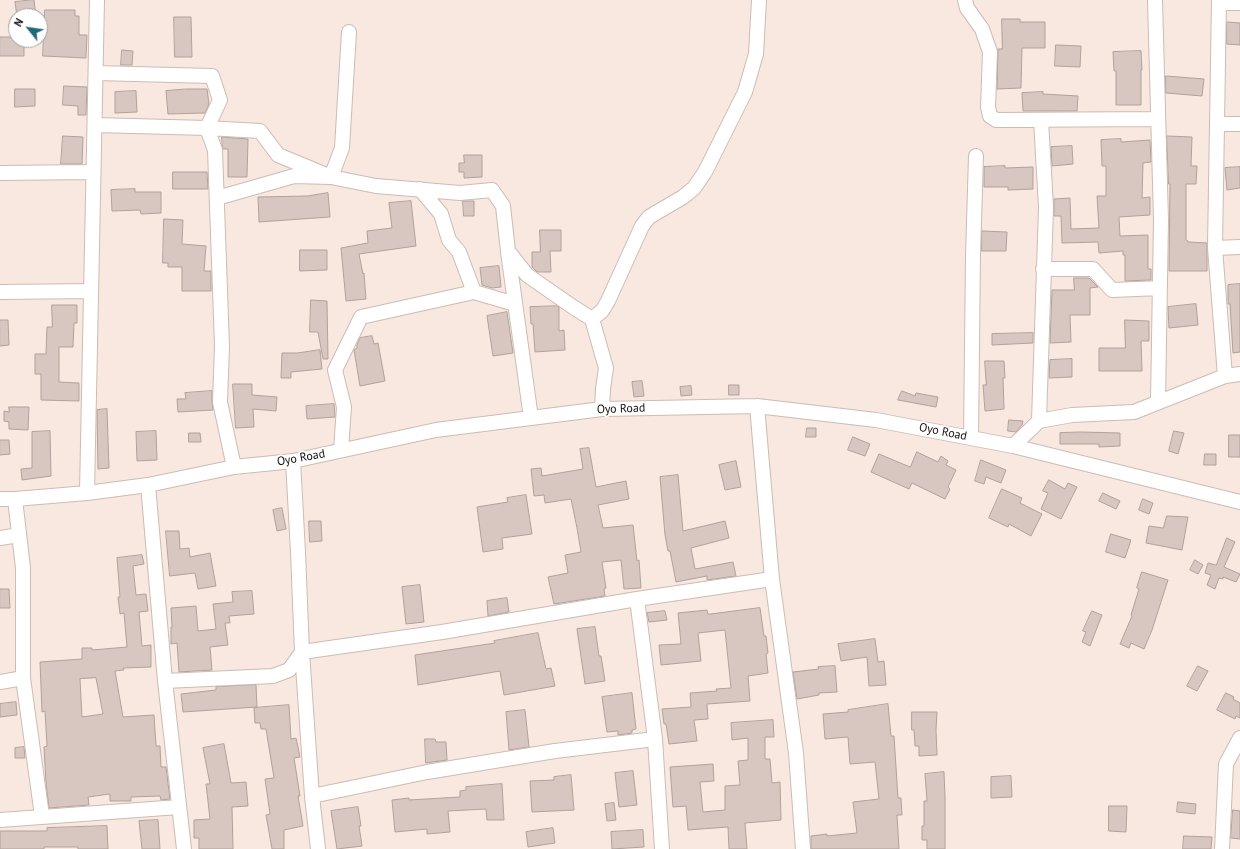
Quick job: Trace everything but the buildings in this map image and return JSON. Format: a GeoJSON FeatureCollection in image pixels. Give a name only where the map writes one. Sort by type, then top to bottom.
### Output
{"type":"FeatureCollection","features":[{"type":"Feature","properties":{"kind":"street"},"geometry":{"type":"LineString","coordinates":[[87,493],[96,73],[96,0]]}},
{"type":"Feature","properties":{"kind":"street"},"geometry":{"type":"LineString","coordinates":[[592,319],[608,302],[642,226],[649,217],[684,197],[694,188],[706,172],[744,92],[756,54],[759,0]]}},
{"type":"Feature","properties":{"kind":"street"},"geometry":{"type":"LineString","coordinates":[[965,0],[967,8],[982,29],[990,52],[988,107],[990,116],[996,120],[1158,119]]}},
{"type":"Feature","properties":{"kind":"street"},"geometry":{"type":"LineString","coordinates":[[1155,0],[1161,220],[1158,402]]}},
{"type":"Feature","properties":{"kind":"street"},"geometry":{"type":"LineString","coordinates":[[1225,376],[1215,248],[1219,2],[1240,3]]}},
{"type":"Feature","properties":{"kind":"street"},"geometry":{"type":"LineString","coordinates":[[331,177],[342,148],[349,32]]}},
{"type":"Feature","properties":{"kind":"street"},"geometry":{"type":"LineString","coordinates":[[96,73],[212,76],[220,100],[207,128],[215,150],[222,346],[220,402],[234,467]]}},
{"type":"Feature","properties":{"kind":"street"},"geometry":{"type":"LineString","coordinates":[[1039,421],[1046,207],[1041,120]]}},
{"type":"Feature","properties":{"kind":"street"},"geometry":{"type":"LineString","coordinates":[[1218,124],[1240,124]]}},
{"type":"Feature","properties":{"kind":"street"},"geometry":{"type":"LineString","coordinates":[[95,125],[260,131],[278,155],[331,177]]}},
{"type":"Feature","properties":{"kind":"street"},"geometry":{"type":"LineString","coordinates":[[972,438],[973,255],[976,156]]}},
{"type":"Feature","properties":{"kind":"street"},"geometry":{"type":"LineString","coordinates":[[0,173],[93,171]]}},
{"type":"Feature","properties":{"kind":"street"},"geometry":{"type":"LineString","coordinates":[[217,198],[294,176],[331,177],[376,186],[460,194],[492,190],[503,206],[531,418]]}},
{"type":"Feature","properties":{"kind":"street"},"geometry":{"type":"LineString","coordinates":[[420,189],[441,214],[449,240],[459,252],[474,292]]}},
{"type":"Feature","properties":{"kind":"street"},"geometry":{"type":"LineString","coordinates":[[1215,248],[1240,248]]}},
{"type":"Feature","properties":{"kind":"street"},"geometry":{"type":"LineString","coordinates":[[508,251],[527,275],[592,319],[606,368],[602,389],[602,409]]}},
{"type":"Feature","properties":{"kind":"street"},"geometry":{"type":"LineString","coordinates":[[1043,269],[1092,269],[1112,290],[1160,288]]}},
{"type":"Feature","properties":{"kind":"street"},"geometry":{"type":"LineString","coordinates":[[0,292],[91,291]]}},
{"type":"Feature","properties":{"kind":"street"},"geometry":{"type":"LineString","coordinates":[[341,450],[344,407],[335,370],[361,317],[474,292],[515,304]]}},
{"type":"Feature","properties":{"kind":"street"},"geometry":{"type":"LineString","coordinates":[[1012,446],[1039,421],[1072,415],[1134,412],[1225,376],[1240,374]]}},
{"type":"Feature","properties":{"kind":"street"},"geometry":{"type":"LineString","coordinates":[[757,406],[772,579],[796,753],[802,849]]}},
{"type":"Feature","properties":{"kind":"street","name":"Oyo Road"},"geometry":{"type":"LineString","coordinates":[[0,499],[87,493],[148,485],[234,467],[293,461],[436,430],[602,409],[757,406],[876,420],[972,438],[1012,446],[1240,502]]}},
{"type":"Feature","properties":{"kind":"street"},"geometry":{"type":"LineString","coordinates":[[293,461],[302,652],[312,796],[318,849]]}},
{"type":"Feature","properties":{"kind":"street"},"geometry":{"type":"LineString","coordinates":[[148,485],[165,681],[184,849]]}},
{"type":"Feature","properties":{"kind":"street"},"geometry":{"type":"LineString","coordinates":[[15,499],[23,568],[23,678],[42,816]]}},
{"type":"Feature","properties":{"kind":"street"},"geometry":{"type":"LineString","coordinates":[[0,538],[19,535]]}},
{"type":"Feature","properties":{"kind":"street"},"geometry":{"type":"LineString","coordinates":[[165,681],[273,676],[290,670],[302,652],[442,632],[637,599],[772,579]]}},
{"type":"Feature","properties":{"kind":"street"},"geometry":{"type":"LineString","coordinates":[[637,599],[655,739],[662,849]]}},
{"type":"Feature","properties":{"kind":"street"},"geometry":{"type":"LineString","coordinates":[[0,682],[23,678]]}},
{"type":"Feature","properties":{"kind":"street"},"geometry":{"type":"LineString","coordinates":[[1222,849],[1226,764],[1240,738]]}},
{"type":"Feature","properties":{"kind":"street"},"geometry":{"type":"LineString","coordinates":[[312,796],[427,772],[555,752],[655,739]]}},
{"type":"Feature","properties":{"kind":"street"},"geometry":{"type":"LineString","coordinates":[[0,820],[179,807]]}}]}
